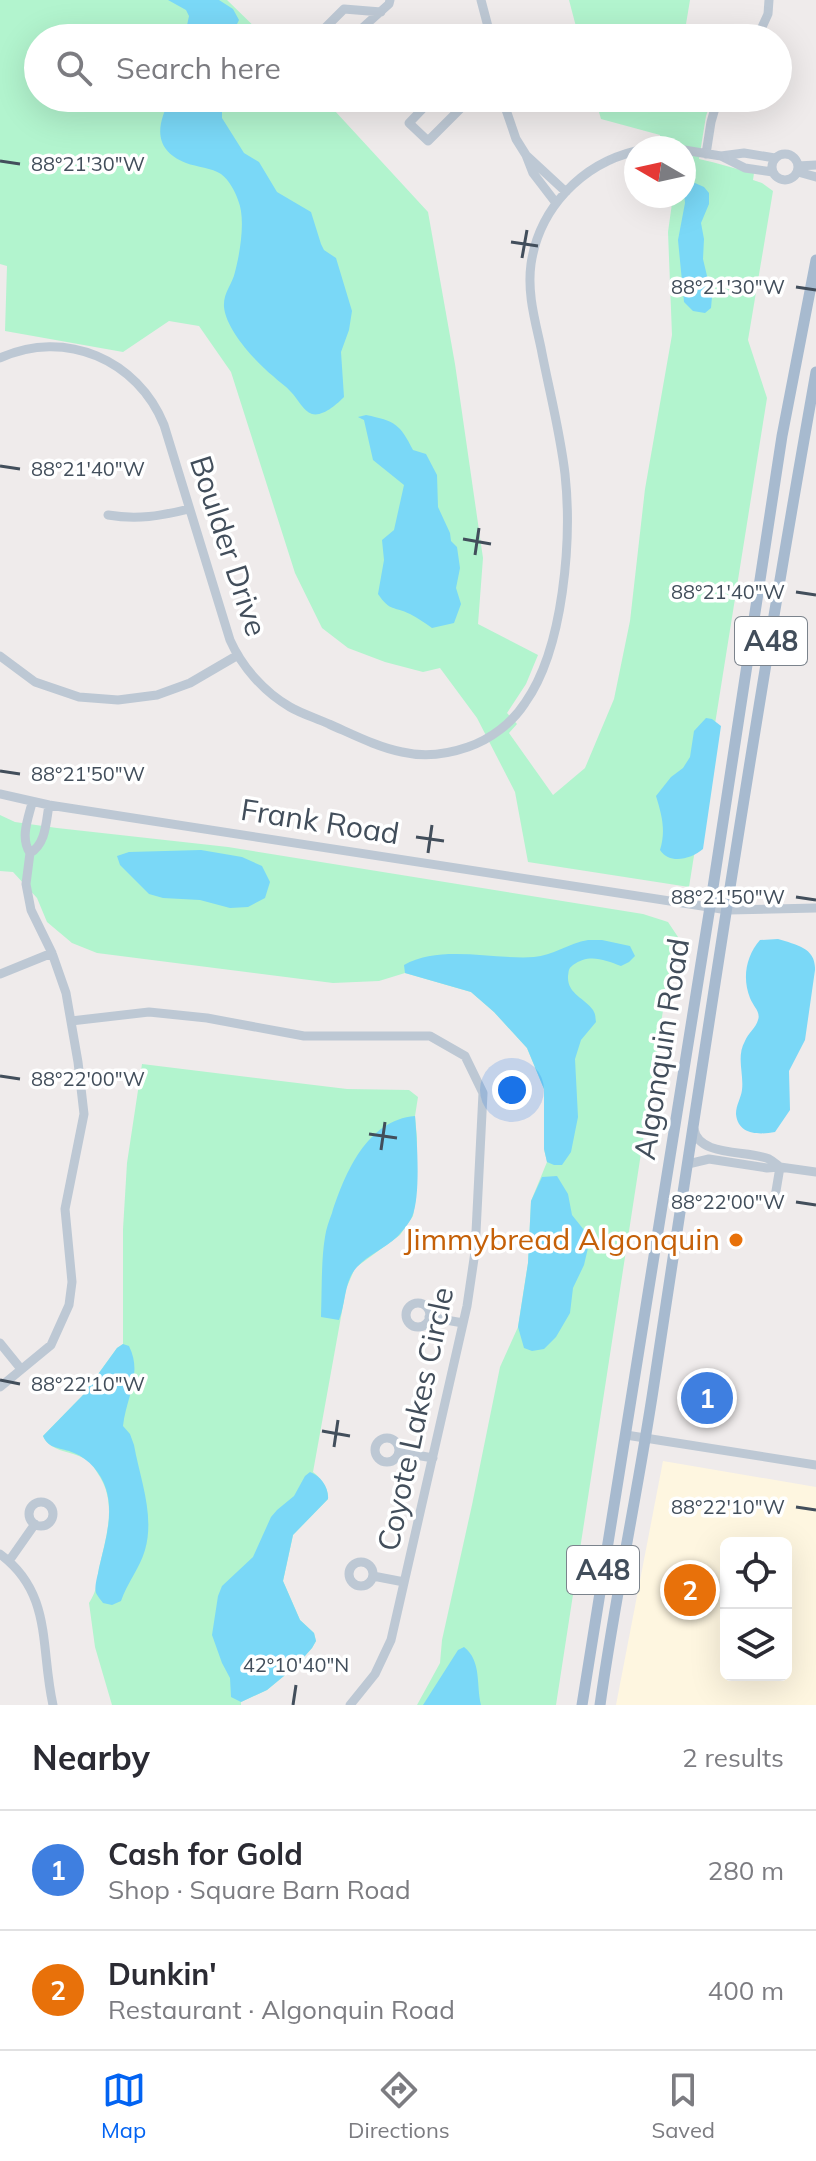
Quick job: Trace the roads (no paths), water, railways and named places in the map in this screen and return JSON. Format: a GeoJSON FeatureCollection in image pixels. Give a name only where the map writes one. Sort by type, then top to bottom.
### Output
{"type":"FeatureCollection","features":[{"type":"Feature","properties":{"kind":"main road","name":"Algonquin Road"},"geometry":{"type":"LineString","coordinates":[[582,1705],[782,436],[816,260]]}},
{"type":"Feature","properties":{"kind":"main road","name":"A48"},"geometry":{"type":"LineString","coordinates":[[600,1705],[646,1438],[693,1127],[816,372]]}},
{"type":"Feature","properties":{"kind":"street"},"geometry":{"type":"LineString","coordinates":[[367,24],[390,0]]}},
{"type":"Feature","properties":{"kind":"street"},"geometry":{"type":"LineString","coordinates":[[481,0],[487,24]]}},
{"type":"Feature","properties":{"kind":"street"},"geometry":{"type":"LineString","coordinates":[[763,24],[769,0]]}},
{"type":"Feature","properties":{"kind":"street"},"geometry":{"type":"LineString","coordinates":[[329,24],[344,9],[381,12]]}},
{"type":"Feature","properties":{"kind":"street"},"geometry":{"type":"LineString","coordinates":[[420,112],[409,123],[428,141],[457,112]]}},
{"type":"Feature","properties":{"kind":"street"},"geometry":{"type":"LineString","coordinates":[[509,112],[516,139],[533,173],[556,203]]}},
{"type":"Feature","properties":{"kind":"street"},"geometry":{"type":"LineString","coordinates":[[706,154],[713,112]]}},
{"type":"Feature","properties":{"kind":"street"},"geometry":{"type":"LineString","coordinates":[[696,152],[721,156],[744,153],[775,158],[783,154],[792,155],[798,169],[816,177]]}},
{"type":"Feature","properties":{"kind":"street"},"geometry":{"type":"LineString","coordinates":[[526,155],[566,192]]}},
{"type":"Feature","properties":{"kind":"street","name":"Boulder Drive"},"geometry":{"type":"LineString","coordinates":[[0,358],[23,350],[59,346],[72,348],[101,357],[126,372],[147,394],[162,419],[223,620],[238,655],[269,692],[290,707],[403,753],[454,752],[479,743],[504,726],[525,704],[540,677],[550,648],[560,607],[567,555],[567,509],[563,463],[533,314],[530,282],[535,245],[545,220],[566,192],[589,172],[624,156]]}},
{"type":"Feature","properties":{"kind":"street"},"geometry":{"type":"LineString","coordinates":[[721,156],[745,168],[773,172]]}},
{"type":"Feature","properties":{"kind":"street"},"geometry":{"type":"LineString","coordinates":[[775,158],[773,172],[777,178],[786,180],[793,178],[798,169],[816,165]]}},
{"type":"Feature","properties":{"kind":"street"},"geometry":{"type":"LineString","coordinates":[[108,515],[131,519],[163,516],[189,509]]}},
{"type":"Feature","properties":{"kind":"street"},"geometry":{"type":"LineString","coordinates":[[0,656],[35,682],[79,697],[118,700],[157,695],[190,683],[238,655]]}},
{"type":"Feature","properties":{"kind":"street","name":"Frank Road"},"geometry":{"type":"LineString","coordinates":[[0,794],[32,803],[728,910],[816,908]]}},
{"type":"Feature","properties":{"kind":"street"},"geometry":{"type":"LineString","coordinates":[[0,1387],[51,1345],[69,1305],[72,1282],[65,1209],[84,1114],[66,993],[52,953],[31,910],[26,884],[28,851],[25,834],[32,803]]}},
{"type":"Feature","properties":{"kind":"street"},"geometry":{"type":"LineString","coordinates":[[28,851],[37,849],[41,842],[49,805]]}},
{"type":"Feature","properties":{"kind":"street"},"geometry":{"type":"LineString","coordinates":[[0,974],[52,953]]}},
{"type":"Feature","properties":{"kind":"street","name":"Coyote Lakes Circle"},"geometry":{"type":"LineString","coordinates":[[71,1021],[149,1012],[207,1018],[304,1036],[430,1036],[465,1056],[483,1093],[475,1252],[463,1323],[391,1640],[375,1674],[350,1705]]}},
{"type":"Feature","properties":{"kind":"street"},"geometry":{"type":"LineString","coordinates":[[693,1127],[695,1136],[702,1144],[768,1159],[780,1167]]}},
{"type":"Feature","properties":{"kind":"street"},"geometry":{"type":"LineString","coordinates":[[688,1164],[709,1159],[816,1172]]}},
{"type":"Feature","properties":{"kind":"street"},"geometry":{"type":"LineString","coordinates":[[774,1203],[780,1167]]}},
{"type":"Feature","properties":{"kind":"street"},"geometry":{"type":"LineString","coordinates":[[429,1317],[463,1323]]}},
{"type":"Feature","properties":{"kind":"street"},"geometry":{"type":"LineString","coordinates":[[0,1343],[21,1369]]}},
{"type":"Feature","properties":{"kind":"street"},"geometry":{"type":"LineString","coordinates":[[626,1435],[816,1465]]}},
{"type":"Feature","properties":{"kind":"street"},"geometry":{"type":"LineString","coordinates":[[399,1452],[433,1458]]}},
{"type":"Feature","properties":{"kind":"street"},"geometry":{"type":"LineString","coordinates":[[9,1561],[35,1524]]}},
{"type":"Feature","properties":{"kind":"street"},"geometry":{"type":"LineString","coordinates":[[0,1554],[33,1590],[44,1637],[53,1705]]}},
{"type":"Feature","properties":{"kind":"street"},"geometry":{"type":"LineString","coordinates":[[373,1576],[404,1582]]}},
{"type":"Feature","properties":{"kind":"water"},"geometry":{"type":"Polygon","coordinates":[[[168,0],[219,0],[233,9],[239,20],[237,24],[187,24],[189,16],[186,10],[168,0]]]}},
{"type":"Feature","properties":{"kind":"water"},"geometry":{"type":"Polygon","coordinates":[[[165,112],[222,112],[222,118],[244,153],[259,162],[277,192],[311,212],[324,250],[336,258],[352,311],[341,352],[344,397],[325,412],[312,414],[306,410],[251,354],[230,326],[224,302],[239,255],[242,226],[237,197],[221,174],[186,163],[168,151],[160,136],[165,112]]]}},
{"type":"Feature","properties":{"kind":"water"},"geometry":{"type":"Polygon","coordinates":[[[696,183],[709,193],[709,204],[701,223],[703,259],[712,297],[711,308],[705,313],[693,311],[684,302],[678,240],[684,208],[696,208],[696,183]]]}},
{"type":"Feature","properties":{"kind":"water"},"geometry":{"type":"Polygon","coordinates":[[[366,415],[396,425],[413,450],[426,454],[437,475],[438,507],[451,541],[457,547],[460,568],[456,588],[461,604],[454,623],[432,628],[410,614],[389,606],[378,594],[384,560],[382,540],[394,530],[404,485],[373,460],[364,420],[358,417],[366,415]]]}},
{"type":"Feature","properties":{"kind":"water"},"geometry":{"type":"Polygon","coordinates":[[[706,718],[721,726],[703,849],[687,858],[669,858],[660,850],[663,836],[656,796],[683,768],[690,757],[694,731],[706,718]]]}},
{"type":"Feature","properties":{"kind":"water"},"geometry":{"type":"Polygon","coordinates":[[[201,850],[242,857],[262,866],[270,882],[265,898],[248,907],[230,908],[200,900],[163,898],[149,894],[120,865],[117,856],[129,852],[201,850]]]}},
{"type":"Feature","properties":{"kind":"water"},"geometry":{"type":"Polygon","coordinates":[[[778,939],[809,952],[815,970],[805,1040],[789,1071],[790,1110],[775,1132],[756,1133],[745,1130],[736,1114],[742,1090],[742,1047],[759,1017],[746,983],[747,968],[751,953],[760,940],[778,939]]]}},
{"type":"Feature","properties":{"kind":"water"},"geometry":{"type":"Polygon","coordinates":[[[588,940],[630,946],[635,956],[621,966],[585,959],[569,970],[570,987],[593,1010],[596,1022],[581,1040],[575,1059],[578,1117],[571,1152],[562,1165],[554,1165],[547,1162],[544,1149],[544,1089],[527,1048],[471,992],[405,973],[404,965],[434,955],[541,956],[588,940]]]}},
{"type":"Feature","properties":{"kind":"water"},"geometry":{"type":"Polygon","coordinates":[[[415,1116],[417,1182],[412,1217],[397,1237],[357,1267],[347,1285],[339,1320],[321,1317],[325,1234],[351,1166],[371,1138],[384,1127],[415,1116]]]}},
{"type":"Feature","properties":{"kind":"water"},"geometry":{"type":"Polygon","coordinates":[[[557,1176],[568,1194],[572,1215],[584,1230],[588,1248],[573,1288],[570,1313],[556,1337],[544,1349],[532,1351],[524,1348],[518,1327],[528,1263],[531,1201],[542,1177],[557,1176]]]}},
{"type":"Feature","properties":{"kind":"water"},"geometry":{"type":"Polygon","coordinates":[[[123,1344],[129,1346],[133,1356],[134,1376],[123,1426],[134,1445],[146,1497],[148,1537],[140,1563],[121,1601],[112,1605],[103,1603],[96,1590],[109,1519],[104,1483],[85,1459],[52,1446],[43,1436],[83,1395],[123,1344]]]}},
{"type":"Feature","properties":{"kind":"water"},"geometry":{"type":"Polygon","coordinates":[[[310,1472],[324,1483],[328,1499],[293,1535],[283,1581],[300,1620],[314,1633],[316,1641],[296,1666],[267,1690],[241,1702],[231,1697],[230,1678],[212,1635],[218,1596],[222,1586],[253,1557],[271,1517],[294,1496],[310,1472]]]}},
{"type":"Feature","properties":{"kind":"water"},"geometry":{"type":"Polygon","coordinates":[[[464,1647],[474,1659],[481,1705],[423,1705],[458,1650],[464,1647]]]}},
{"type":"Feature","properties":{"kind":"place","name":"Jimmybread Algonquin"},"geometry":{"type":"Point","coordinates":[736,1240]}},
{"type":"Feature","properties":{"kind":"place","name":"Cash for Gold"},"geometry":{"type":"Point","coordinates":[707,1398]}},
{"type":"Feature","properties":{"kind":"place","name":"Dunkin'"},"geometry":{"type":"Point","coordinates":[690,1590]}}]}
